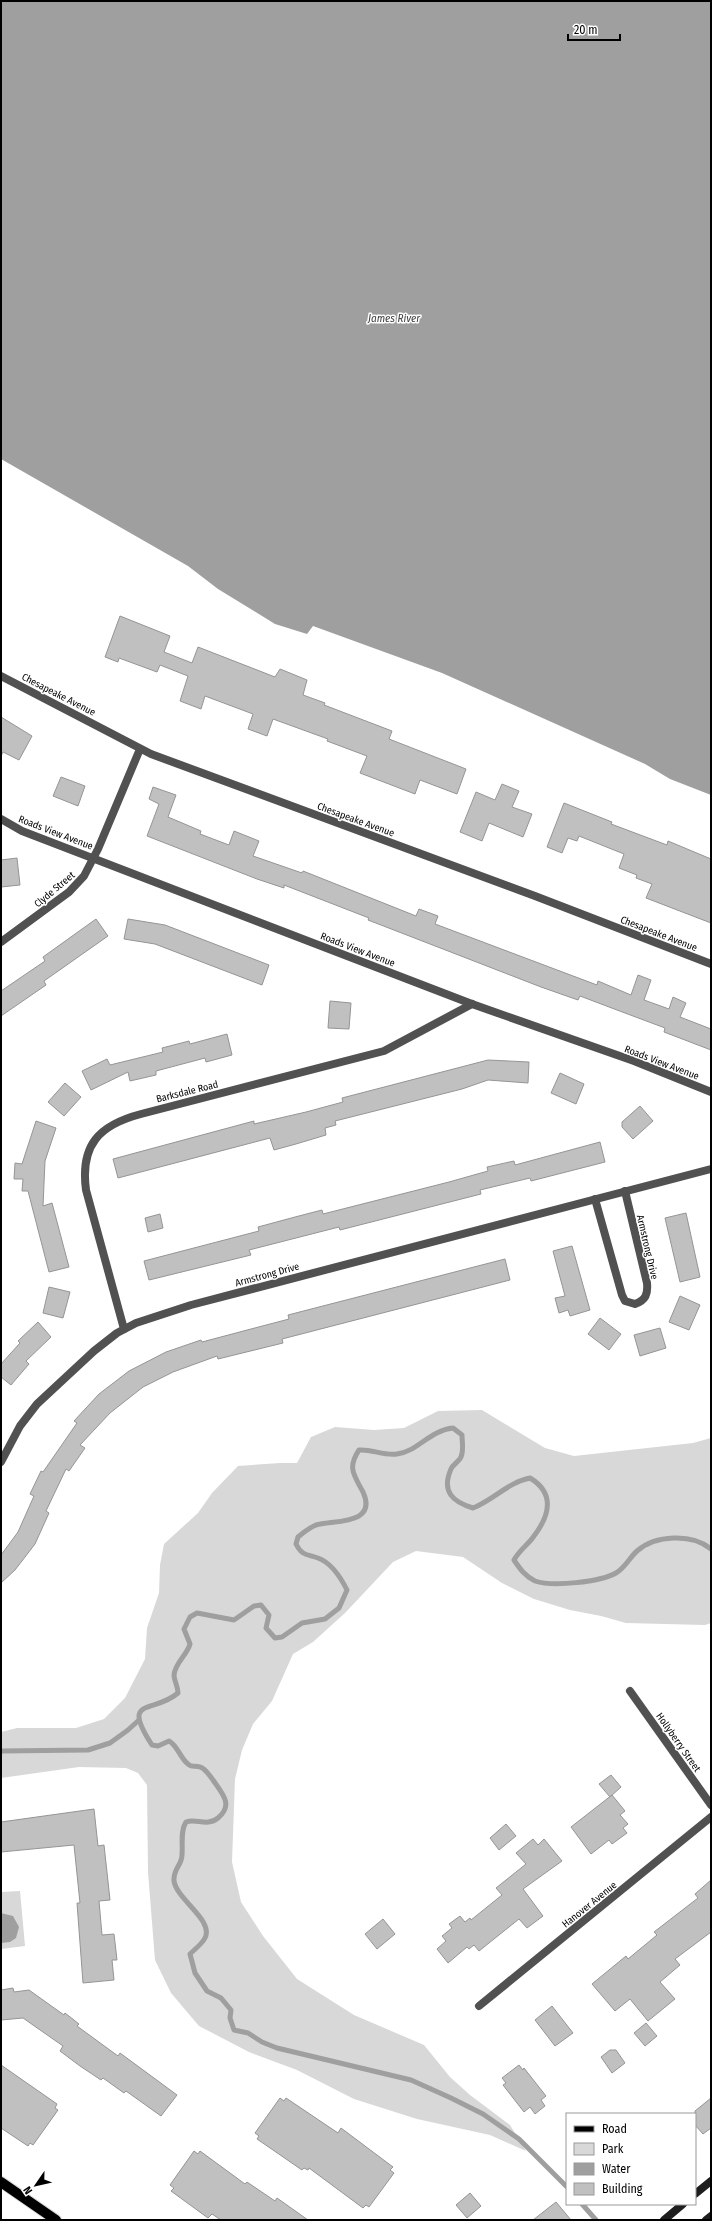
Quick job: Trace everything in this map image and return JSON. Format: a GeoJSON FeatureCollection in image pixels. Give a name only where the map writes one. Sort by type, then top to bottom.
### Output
{"type":"FeatureCollection","features":[{"type":"Feature","properties":{"kind":"main road"},"geometry":{"type":"LineString","coordinates":[[696,2193],[711,2181]]}},
{"type":"Feature","properties":{"kind":"main road"},"geometry":{"type":"LineString","coordinates":[[1,2182],[56,2220]]}},
{"type":"Feature","properties":{"kind":"main road"},"geometry":{"type":"LineString","coordinates":[[664,2220],[682,2205]]}},
{"type":"Feature","properties":{"kind":"main road"},"geometry":{"type":"LineString","coordinates":[[706,2220],[711,2216]]}},
{"type":"Feature","properties":{"kind":"street","name":"Chesapeake Avenue"},"geometry":{"type":"LineString","coordinates":[[1,676],[140,748],[711,964]]}},
{"type":"Feature","properties":{"kind":"street","name":"Clyde Street"},"geometry":{"type":"LineString","coordinates":[[1,942],[76,885],[94,857],[140,748]]}},
{"type":"Feature","properties":{"kind":"street","name":"Roads View Avenue"},"geometry":{"type":"LineString","coordinates":[[1,819],[22,831],[94,857],[472,1004],[634,1061],[711,1092]]}},
{"type":"Feature","properties":{"kind":"street","name":"Barksdale Road"},"geometry":{"type":"LineString","coordinates":[[124,1329],[86,1190],[84,1175],[91,1146],[106,1128],[116,1122],[140,1114],[384,1051],[472,1004]]}},
{"type":"Feature","properties":{"kind":"street","name":"Armstrong Drive"},"geometry":{"type":"LineString","coordinates":[[1,1462],[20,1426],[37,1404],[94,1351],[124,1329],[146,1319],[191,1305],[711,1169]]}},
{"type":"Feature","properties":{"kind":"street","name":"Armstrong Drive"},"geometry":{"type":"LineString","coordinates":[[595,1199],[622,1295],[625,1301],[635,1304],[645,1298],[648,1293],[647,1282],[625,1191]]}},
{"type":"Feature","properties":{"kind":"street","name":"Hollyberry Street"},"geometry":{"type":"LineString","coordinates":[[630,1691],[711,1805]]}},
{"type":"Feature","properties":{"kind":"street","name":"Hanover Avenue"},"geometry":{"type":"LineString","coordinates":[[479,2006],[711,1817]]}},
{"type":"Feature","properties":{"kind":"green space"},"geometry":{"type":"Polygon","coordinates":[[[482,1410],[545,1448],[574,1456],[693,1443],[711,1438],[711,1623],[705,1625],[626,1623],[570,1610],[534,1599],[502,1583],[463,1557],[416,1551],[393,1562],[345,1613],[313,1642],[293,1654],[272,1701],[253,1724],[242,1750],[235,1779],[232,1862],[241,1902],[263,1936],[297,1979],[354,2015],[424,2045],[450,2077],[470,2095],[510,2125],[526,2151],[490,2135],[417,2119],[354,2099],[297,2070],[249,2052],[199,2026],[171,1993],[155,1960],[148,1872],[147,1785],[138,1773],[126,1768],[79,1767],[1,1778],[1,1732],[17,1728],[76,1728],[104,1719],[125,1698],[145,1659],[147,1628],[159,1593],[160,1565],[164,1544],[198,1513],[212,1493],[238,1466],[297,1463],[311,1437],[335,1427],[374,1430],[404,1428],[438,1411],[482,1410]]]}},
{"type":"Feature","properties":{"kind":"green space"},"geometry":{"type":"Polygon","coordinates":[[[20,1891],[25,1946],[1,1949],[1,1892],[20,1891]]]}},
{"type":"Feature","properties":{"kind":"water","name":"James River"},"geometry":{"type":"Polygon","coordinates":[[[1,1],[711,1],[711,795],[670,779],[645,764],[442,673],[313,626],[307,634],[275,624],[218,589],[188,566],[1,459],[1,1]]]}},
{"type":"Feature","properties":{"kind":"water"},"geometry":{"type":"Polygon","coordinates":[[[1,1913],[13,1916],[19,1927],[16,1938],[10,1942],[1,1943],[1,1913]]]}},
{"type":"Feature","properties":{"kind":"building"},"geometry":{"type":"Polygon","coordinates":[[[120,616],[170,636],[164,652],[192,663],[198,647],[275,677],[280,669],[307,680],[303,695],[325,703],[324,705],[392,731],[389,739],[466,769],[457,794],[420,780],[415,794],[360,773],[367,756],[327,741],[328,739],[273,719],[267,736],[248,729],[253,714],[205,696],[201,709],[180,701],[188,676],[160,665],[157,672],[119,658],[118,662],[105,657],[120,616]]]}},
{"type":"Feature","properties":{"kind":"building"},"geometry":{"type":"Polygon","coordinates":[[[1,717],[32,736],[19,760],[3,752],[1,756],[1,717]]]}},
{"type":"Feature","properties":{"kind":"building"},"geometry":{"type":"Polygon","coordinates":[[[61,777],[85,786],[78,806],[53,796],[61,777]]]}},
{"type":"Feature","properties":{"kind":"building"},"geometry":{"type":"Polygon","coordinates":[[[502,784],[519,791],[512,807],[532,814],[523,837],[489,823],[482,841],[460,832],[476,792],[495,800],[502,784]]]}},
{"type":"Feature","properties":{"kind":"building"},"geometry":{"type":"Polygon","coordinates":[[[153,787],[176,795],[168,817],[201,831],[200,834],[229,845],[234,831],[259,841],[253,856],[302,873],[303,871],[416,916],[419,909],[438,916],[435,924],[597,985],[598,981],[631,995],[638,975],[651,980],[644,1000],[669,1009],[673,997],[686,1003],[680,1017],[711,1029],[711,1050],[664,1032],[665,1028],[580,996],[578,1000],[541,987],[368,920],[369,918],[284,885],[284,888],[257,879],[147,836],[159,804],[149,799],[153,787]]]}},
{"type":"Feature","properties":{"kind":"building"},"geometry":{"type":"Polygon","coordinates":[[[564,803],[612,822],[611,824],[667,845],[668,841],[711,859],[711,923],[646,898],[652,884],[636,878],[637,875],[619,868],[624,854],[579,836],[577,841],[568,838],[562,853],[547,847],[564,803]]]}},
{"type":"Feature","properties":{"kind":"building"},"geometry":{"type":"Polygon","coordinates":[[[17,858],[20,885],[1,887],[1,860],[17,858]]]}},
{"type":"Feature","properties":{"kind":"building"},"geometry":{"type":"Polygon","coordinates":[[[96,919],[108,936],[44,981],[46,985],[1,1016],[1,991],[45,961],[43,957],[96,919]]]}},
{"type":"Feature","properties":{"kind":"building"},"geometry":{"type":"Polygon","coordinates":[[[128,919],[165,925],[269,965],[262,985],[155,944],[124,939],[128,919]]]}},
{"type":"Feature","properties":{"kind":"building"},"geometry":{"type":"Polygon","coordinates":[[[330,1001],[351,1003],[349,1029],[328,1028],[330,1001]]]}},
{"type":"Feature","properties":{"kind":"building"},"geometry":{"type":"Polygon","coordinates":[[[227,1034],[232,1055],[206,1062],[205,1058],[156,1071],[156,1075],[130,1081],[128,1072],[91,1090],[82,1071],[107,1059],[110,1065],[163,1052],[162,1048],[189,1041],[190,1044],[227,1034]]]}},
{"type":"Feature","properties":{"kind":"building"},"geometry":{"type":"Polygon","coordinates":[[[488,1060],[529,1062],[528,1083],[488,1080],[462,1089],[335,1121],[336,1125],[325,1128],[326,1135],[274,1150],[270,1138],[118,1178],[113,1159],[254,1121],[254,1124],[306,1112],[343,1102],[342,1098],[488,1060]]]}},
{"type":"Feature","properties":{"kind":"building"},"geometry":{"type":"Polygon","coordinates":[[[560,1073],[584,1084],[576,1104],[551,1093],[560,1073]]]}},
{"type":"Feature","properties":{"kind":"building"},"geometry":{"type":"Polygon","coordinates":[[[65,1083],[81,1097],[64,1116],[48,1102],[65,1083]]]}},
{"type":"Feature","properties":{"kind":"building"},"geometry":{"type":"Polygon","coordinates":[[[640,1106],[653,1121],[633,1139],[622,1127],[622,1122],[640,1106]]]}},
{"type":"Feature","properties":{"kind":"building"},"geometry":{"type":"Polygon","coordinates":[[[36,1121],[56,1128],[45,1161],[43,1206],[52,1203],[69,1267],[49,1272],[28,1191],[22,1191],[23,1179],[14,1179],[15,1163],[22,1164],[36,1121]]]}},
{"type":"Feature","properties":{"kind":"building"},"geometry":{"type":"Polygon","coordinates":[[[600,1142],[605,1162],[531,1181],[530,1178],[480,1190],[481,1194],[340,1230],[339,1227],[249,1250],[251,1255],[149,1280],[144,1261],[259,1231],[258,1227],[295,1217],[322,1210],[323,1214],[488,1171],[487,1167],[514,1161],[515,1165],[600,1142]]]}},
{"type":"Feature","properties":{"kind":"building"},"geometry":{"type":"Polygon","coordinates":[[[686,1213],[700,1277],[680,1282],[665,1218],[686,1213]]]}},
{"type":"Feature","properties":{"kind":"building"},"geometry":{"type":"Polygon","coordinates":[[[160,1214],[163,1228],[148,1232],[145,1218],[160,1214]]]}},
{"type":"Feature","properties":{"kind":"building"},"geometry":{"type":"Polygon","coordinates":[[[572,1246],[590,1310],[570,1316],[568,1310],[559,1313],[555,1298],[565,1296],[553,1251],[572,1246]]]}},
{"type":"Feature","properties":{"kind":"building"},"geometry":{"type":"Polygon","coordinates":[[[505,1259],[510,1280],[282,1339],[283,1343],[218,1359],[217,1356],[173,1372],[143,1387],[110,1413],[80,1445],[85,1448],[69,1471],[66,1469],[46,1511],[49,1513],[35,1544],[15,1570],[1,1583],[1,1555],[18,1532],[34,1496],[30,1494],[41,1471],[43,1472],[77,1423],[74,1421],[99,1394],[129,1371],[166,1352],[201,1340],[202,1342],[289,1319],[288,1315],[505,1259]]]}},
{"type":"Feature","properties":{"kind":"building"},"geometry":{"type":"Polygon","coordinates":[[[49,1287],[70,1292],[63,1318],[43,1313],[49,1287]]]}},
{"type":"Feature","properties":{"kind":"building"},"geometry":{"type":"Polygon","coordinates":[[[680,1296],[700,1305],[689,1330],[669,1322],[680,1296]]]}},
{"type":"Feature","properties":{"kind":"building"},"geometry":{"type":"Polygon","coordinates":[[[600,1318],[621,1334],[609,1350],[588,1334],[600,1318]]]}},
{"type":"Feature","properties":{"kind":"building"},"geometry":{"type":"Polygon","coordinates":[[[38,1322],[51,1337],[26,1361],[29,1364],[11,1385],[1,1377],[1,1364],[20,1343],[18,1341],[38,1322]]]}},
{"type":"Feature","properties":{"kind":"building"},"geometry":{"type":"Polygon","coordinates":[[[660,1328],[666,1348],[640,1356],[634,1335],[660,1328]]]}},
{"type":"Feature","properties":{"kind":"building"},"geometry":{"type":"Polygon","coordinates":[[[611,1775],[621,1787],[610,1797],[599,1784],[611,1775]]]}},
{"type":"Feature","properties":{"kind":"building"},"geometry":{"type":"Polygon","coordinates":[[[612,1795],[625,1811],[620,1815],[628,1824],[623,1828],[627,1833],[612,1844],[609,1840],[591,1854],[571,1827],[612,1795]]]}},
{"type":"Feature","properties":{"kind":"building"},"geometry":{"type":"Polygon","coordinates":[[[94,1809],[98,1846],[104,1845],[110,1900],[99,1901],[102,1935],[114,1934],[117,1960],[112,1960],[114,1980],[83,1983],[77,1903],[80,1903],[74,1845],[1,1852],[1,1822],[94,1809]]]}},
{"type":"Feature","properties":{"kind":"building"},"geometry":{"type":"Polygon","coordinates":[[[506,1824],[516,1836],[499,1850],[490,1838],[506,1824]]]}},
{"type":"Feature","properties":{"kind":"building"},"geometry":{"type":"Polygon","coordinates":[[[533,1839],[538,1845],[544,1839],[562,1861],[523,1889],[543,1916],[527,1928],[519,1919],[479,1951],[474,1945],[469,1949],[467,1947],[448,1963],[437,1949],[446,1941],[442,1936],[452,1928],[449,1924],[460,1916],[465,1922],[470,1918],[471,1920],[502,1895],[496,1888],[526,1864],[516,1853],[533,1839]]]}},
{"type":"Feature","properties":{"kind":"building"},"geometry":{"type":"Polygon","coordinates":[[[711,1880],[711,1932],[675,1959],[680,1965],[660,1982],[675,1999],[648,2021],[630,1999],[615,2011],[592,1984],[626,1956],[628,1959],[657,1935],[654,1932],[698,1898],[695,1894],[711,1880]]]}},
{"type":"Feature","properties":{"kind":"building"},"geometry":{"type":"Polygon","coordinates":[[[383,1919],[395,1934],[377,1949],[365,1934],[383,1919]]]}},
{"type":"Feature","properties":{"kind":"building"},"geometry":{"type":"Polygon","coordinates":[[[13,1988],[14,1992],[29,1990],[64,2015],[65,2013],[79,2024],[77,2026],[118,2056],[120,2053],[177,2095],[161,2116],[126,2091],[124,2093],[103,2078],[101,2080],[80,2066],[60,2051],[63,2046],[23,2018],[1,2020],[1,1990],[13,1988]]]}},
{"type":"Feature","properties":{"kind":"building"},"geometry":{"type":"Polygon","coordinates":[[[552,2006],[573,2033],[555,2046],[535,2020],[552,2006]]]}},
{"type":"Feature","properties":{"kind":"building"},"geometry":{"type":"Polygon","coordinates":[[[646,2023],[657,2036],[645,2046],[634,2033],[646,2023]]]}},
{"type":"Feature","properties":{"kind":"building"},"geometry":{"type":"Polygon","coordinates":[[[610,2050],[616,2050],[625,2063],[612,2073],[601,2057],[610,2050]]]}},
{"type":"Feature","properties":{"kind":"building"},"geometry":{"type":"Polygon","coordinates":[[[1,2065],[57,2104],[55,2108],[58,2110],[33,2145],[30,2143],[28,2146],[1,2128],[1,2065]]]}},
{"type":"Feature","properties":{"kind":"building"},"geometry":{"type":"Polygon","coordinates":[[[519,2065],[523,2070],[524,2068],[546,2096],[541,2100],[545,2106],[535,2114],[530,2107],[524,2112],[503,2085],[506,2083],[502,2078],[519,2065]]]}},
{"type":"Feature","properties":{"kind":"building"},"geometry":{"type":"Polygon","coordinates":[[[280,2098],[284,2101],[286,2098],[338,2133],[341,2128],[393,2167],[390,2170],[394,2173],[369,2207],[366,2205],[363,2208],[309,2168],[308,2170],[304,2168],[302,2170],[257,2139],[259,2136],[255,2133],[280,2098]]]}},
{"type":"Feature","properties":{"kind":"building"},"geometry":{"type":"Polygon","coordinates":[[[711,2098],[711,2128],[703,2134],[696,2126],[695,2111],[711,2098]]]}},
{"type":"Feature","properties":{"kind":"building"},"geometry":{"type":"Polygon","coordinates":[[[194,2151],[198,2154],[200,2151],[245,2184],[247,2182],[275,2201],[277,2198],[308,2220],[221,2220],[212,2214],[208,2218],[171,2191],[174,2188],[170,2185],[194,2151]]]}},
{"type":"Feature","properties":{"kind":"building"},"geometry":{"type":"Polygon","coordinates":[[[470,2193],[481,2206],[467,2218],[456,2205],[470,2193]]]}},
{"type":"Feature","properties":{"kind":"building"},"geometry":{"type":"Polygon","coordinates":[[[556,2202],[571,2220],[533,2220],[556,2202]]]}},
{"type":"Feature","properties":{"kind":"waterway"},"geometry":{"type":"LineString","coordinates":[[566,2186],[519,2139],[483,2114],[451,2098],[411,2080],[277,2048],[262,2042],[248,2033],[234,2030],[230,2018],[231,2010],[221,1998],[207,1991],[195,1973],[190,1954],[204,1940],[206,1931],[200,1917],[181,1895],[174,1881],[175,1873],[182,1858],[182,1834],[186,1822],[214,1821],[223,1813],[226,1804],[225,1799],[205,1770],[197,1766],[189,1765],[172,1743],[169,1741],[158,1746],[152,1745],[143,1730],[139,1719],[140,1713],[144,1708],[169,1699],[178,1693],[174,1675],[190,1644],[184,1629],[190,1617],[197,1613],[234,1620],[254,1606],[261,1605],[269,1615],[266,1628],[275,1638],[282,1637],[302,1623],[325,1619],[339,1608],[347,1590],[339,1576],[328,1563],[303,1553],[296,1544],[298,1537],[313,1526],[352,1519],[359,1516],[365,1510],[366,1503],[363,1492],[353,1471],[353,1462],[359,1450],[397,1454],[411,1449],[437,1433],[453,1428],[462,1435],[463,1446],[460,1459],[453,1466],[448,1477],[448,1490],[460,1503],[473,1508],[515,1483],[530,1478],[543,1490],[546,1497],[546,1512],[544,1520],[532,1539],[514,1560],[523,1572],[535,1581],[553,1584],[576,1583],[609,1576],[619,1571],[634,1553],[653,1542],[663,1539],[684,1538],[694,1540],[711,1549]]}},
{"type":"Feature","properties":{"kind":"waterway"},"geometry":{"type":"LineString","coordinates":[[1,1751],[88,1750],[110,1743],[139,1720]]}},
{"type":"Feature","properties":{"kind":"waterway"},"geometry":{"type":"LineString","coordinates":[[583,2205],[596,2220]]}}]}
